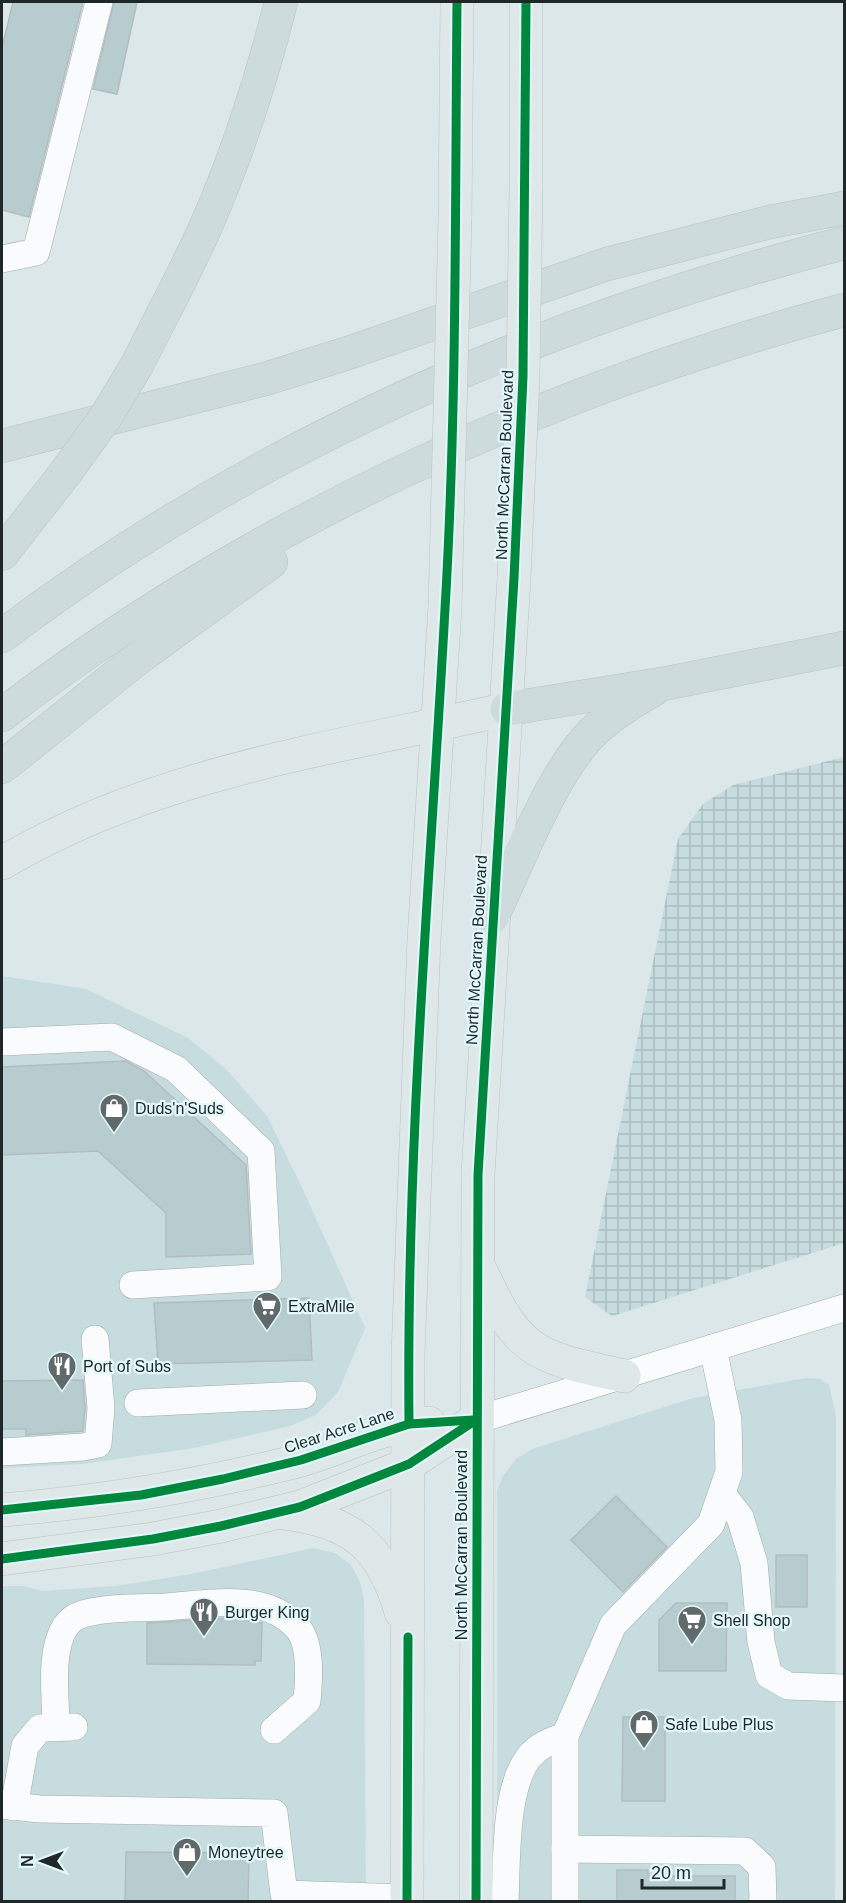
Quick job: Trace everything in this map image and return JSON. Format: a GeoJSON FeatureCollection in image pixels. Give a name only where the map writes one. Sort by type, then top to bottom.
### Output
{"type":"FeatureCollection","features":[{"type":"Feature","properties":{"kind":"highway"},"geometry":{"type":"LineString","coordinates":[[2,554],[105,418],[137,365],[206,227],[240,143],[269,52],[281,2]]}},
{"type":"Feature","properties":{"kind":"highway"},"geometry":{"type":"LineString","coordinates":[[2,446],[285,373],[607,264],[770,222],[844,208]]}},
{"type":"Feature","properties":{"kind":"highway"},"geometry":{"type":"LineString","coordinates":[[2,636],[81,579],[184,512],[326,434],[364,416],[467,368],[632,305],[844,243]]}},
{"type":"Feature","properties":{"kind":"highway"},"geometry":{"type":"LineString","coordinates":[[2,715],[122,632],[257,548],[353,495],[503,426],[682,358],[844,310]]}},
{"type":"Feature","properties":{"kind":"highway"},"geometry":{"type":"LineString","coordinates":[[2,767],[137,659],[278,556],[503,426]]}},
{"type":"Feature","properties":{"kind":"highway"},"geometry":{"type":"LineString","coordinates":[[507,709],[668,682],[844,648]]}},
{"type":"Feature","properties":{"kind":"highway"},"geometry":{"type":"LineString","coordinates":[[492,917],[567,765],[593,732],[628,704],[668,682]]}},
{"type":"Feature","properties":{"kind":"main road"},"geometry":{"type":"LineString","coordinates":[[407,1900],[409,1424],[414,1155],[445,607],[455,218],[457,2]]}},
{"type":"Feature","properties":{"kind":"main road","name":"North McCarran Boulevard"},"geometry":{"type":"LineString","coordinates":[[476,1902],[476,1260],[492,917],[507,709],[523,376],[526,2]]}},
{"type":"Feature","properties":{"kind":"main road"},"geometry":{"type":"LineString","coordinates":[[2,863],[39,841],[159,792],[262,761],[507,709]]}},
{"type":"Feature","properties":{"kind":"main road"},"geometry":{"type":"LineString","coordinates":[[476,1260],[499,1309],[511,1328],[530,1347],[556,1360],[624,1376]]}},
{"type":"Feature","properties":{"kind":"main road","name":"Clear Acre Lane"},"geometry":{"type":"LineString","coordinates":[[2,1510],[141,1495],[223,1479],[301,1460],[409,1424],[476,1420]]}},
{"type":"Feature","properties":{"kind":"main road","name":"Clear Acre Lane"},"geometry":{"type":"LineString","coordinates":[[2,1559],[153,1539],[279,1512],[352,1488],[409,1464],[476,1420]]}},
{"type":"Feature","properties":{"kind":"main road"},"geometry":{"type":"LineString","coordinates":[[279,1512],[319,1517],[362,1539],[383,1566],[397,1598],[408,1637]]}},
{"type":"Feature","properties":{"kind":"street"},"geometry":{"type":"LineString","coordinates":[[2,259],[36,252],[99,2]]}},
{"type":"Feature","properties":{"kind":"street"},"geometry":{"type":"LineString","coordinates":[[2,1042],[112,1037],[176,1068],[261,1151],[268,1277],[133,1285]]}},
{"type":"Feature","properties":{"kind":"street","name":"Clear Acre Lane"},"geometry":{"type":"LineString","coordinates":[[476,1420],[844,1308]]}},
{"type":"Feature","properties":{"kind":"street"},"geometry":{"type":"LineString","coordinates":[[2,1452],[83,1448],[98,1444],[101,1408],[95,1339]]}},
{"type":"Feature","properties":{"kind":"street"},"geometry":{"type":"LineString","coordinates":[[565,1902],[565,1736],[613,1625],[711,1524],[729,1472],[728,1420],[713,1348]]}},
{"type":"Feature","properties":{"kind":"street"},"geometry":{"type":"LineString","coordinates":[[138,1403],[303,1395]]}},
{"type":"Feature","properties":{"kind":"street"},"geometry":{"type":"LineString","coordinates":[[722,1494],[740,1517],[754,1563],[762,1642],[769,1675],[788,1686],[844,1688]]}},
{"type":"Feature","properties":{"kind":"street"},"geometry":{"type":"LineString","coordinates":[[274,1730],[307,1701],[310,1672],[306,1649],[298,1627],[276,1610],[251,1604],[224,1603],[110,1610],[82,1614],[72,1620],[60,1639],[57,1660],[65,1727],[40,1728],[25,1746],[8,1806],[274,1813],[284,1894],[407,1900]]}},
{"type":"Feature","properties":{"kind":"street"},"geometry":{"type":"LineString","coordinates":[[505,1902],[513,1795],[529,1757],[545,1743],[565,1736]]}},
{"type":"Feature","properties":{"kind":"street"},"geometry":{"type":"LineString","coordinates":[[565,1849],[746,1851],[762,1868],[763,1902]]}},
{"type":"Feature","properties":{"kind":"shaded area"},"geometry":{"type":"Polygon","coordinates":[[[844,757],[844,1243],[612,1316],[585,1297],[678,839],[703,804],[733,785],[844,757]]]}},
{"type":"Feature","properties":{"kind":"shaded area"},"geometry":{"type":"Polygon","coordinates":[[[2,976],[86,989],[188,1038],[226,1069],[267,1116],[365,1328],[338,1392],[316,1415],[290,1426],[194,1448],[82,1464],[2,1468],[2,976]]]}},
{"type":"Feature","properties":{"kind":"shaded area"},"geometry":{"type":"Polygon","coordinates":[[[806,1378],[820,1379],[829,1385],[836,1416],[835,1901],[497,1902],[497,1491],[503,1476],[516,1459],[532,1449],[693,1398],[806,1378]]]}},
{"type":"Feature","properties":{"kind":"shaded area"},"geometry":{"type":"Polygon","coordinates":[[[313,1548],[335,1553],[351,1565],[360,1582],[364,1599],[366,1901],[2,1901],[2,1586],[24,1586],[42,1591],[116,1586],[192,1574],[313,1548]]]}},
{"type":"Feature","properties":{"kind":"building"},"geometry":{"type":"Polygon","coordinates":[[[13,2],[83,2],[29,217],[2,210],[2,48],[13,2]]]}},
{"type":"Feature","properties":{"kind":"building"},"geometry":{"type":"Polygon","coordinates":[[[114,2],[137,2],[117,94],[93,89],[114,2]]]}},
{"type":"Feature","properties":{"kind":"building"},"geometry":{"type":"Polygon","coordinates":[[[126,1061],[144,1071],[246,1165],[251,1254],[166,1257],[166,1213],[98,1151],[2,1155],[2,1067],[126,1061]]]}},
{"type":"Feature","properties":{"kind":"building"},"geometry":{"type":"Polygon","coordinates":[[[309,1298],[312,1360],[158,1364],[154,1303],[309,1298]]]}},
{"type":"Feature","properties":{"kind":"building"},"geometry":{"type":"Polygon","coordinates":[[[83,1380],[85,1408],[83,1431],[26,1435],[26,1429],[2,1429],[2,1381],[83,1380]]]}},
{"type":"Feature","properties":{"kind":"building"},"geometry":{"type":"Polygon","coordinates":[[[616,1496],[667,1547],[623,1592],[571,1540],[616,1496]]]}},
{"type":"Feature","properties":{"kind":"building"},"geometry":{"type":"Polygon","coordinates":[[[776,1555],[807,1555],[807,1607],[776,1607],[776,1555]]]}},
{"type":"Feature","properties":{"kind":"building","name":"Shell Shop"},"geometry":{"type":"Polygon","coordinates":[[[676,1603],[727,1603],[726,1671],[659,1671],[659,1620],[676,1603]]]}},
{"type":"Feature","properties":{"kind":"building","name":"Burger King"},"geometry":{"type":"Polygon","coordinates":[[[230,1618],[262,1623],[261,1661],[255,1661],[255,1665],[147,1664],[147,1623],[230,1618]]]}},
{"type":"Feature","properties":{"kind":"building","name":"Safe Lube Plus"},"geometry":{"type":"Polygon","coordinates":[[[623,1717],[665,1717],[665,1801],[622,1801],[623,1717]]]}},
{"type":"Feature","properties":{"kind":"building","name":"Moneytree"},"geometry":{"type":"Polygon","coordinates":[[[126,1852],[249,1853],[248,1902],[125,1902],[126,1852]]]}},
{"type":"Feature","properties":{"kind":"building"},"geometry":{"type":"Polygon","coordinates":[[[617,1870],[648,1870],[648,1876],[735,1876],[735,1902],[617,1902],[617,1870]]]}},
{"type":"Feature","properties":{"kind":"cycle path"},"geometry":{"type":"LineString","coordinates":[[409,1424],[409,1322],[415,1118],[452,457],[457,2]]}},
{"type":"Feature","properties":{"kind":"cycle path"},"geometry":{"type":"LineString","coordinates":[[476,1902],[478,1175],[514,578],[523,376],[526,2]]}},
{"type":"Feature","properties":{"kind":"cycle path"},"geometry":{"type":"LineString","coordinates":[[2,1510],[141,1495],[223,1479],[301,1460],[409,1424],[473,1420]]}},
{"type":"Feature","properties":{"kind":"cycle path"},"geometry":{"type":"LineString","coordinates":[[2,1559],[153,1539],[300,1507],[409,1464],[476,1420]]}},
{"type":"Feature","properties":{"kind":"cycle path"},"geometry":{"type":"LineString","coordinates":[[407,1902],[408,1637]]}},
{"type":"Feature","properties":{"kind":"place","name":"Duds'n'Suds"},"geometry":{"type":"Point","coordinates":[114,1134]}},
{"type":"Feature","properties":{"kind":"place","name":"ExtraMile"},"geometry":{"type":"Point","coordinates":[267,1332]}},
{"type":"Feature","properties":{"kind":"place","name":"Port of Subs"},"geometry":{"type":"Point","coordinates":[62,1392]}},
{"type":"Feature","properties":{"kind":"place","name":"Burger King"},"geometry":{"type":"Point","coordinates":[204,1638]}},
{"type":"Feature","properties":{"kind":"place","name":"Shell Shop"},"geometry":{"type":"Point","coordinates":[692,1646]}},
{"type":"Feature","properties":{"kind":"place","name":"Safe Lube Plus"},"geometry":{"type":"Point","coordinates":[644,1750]}},
{"type":"Feature","properties":{"kind":"place","name":"Moneytree"},"geometry":{"type":"Point","coordinates":[187,1878]}}]}
